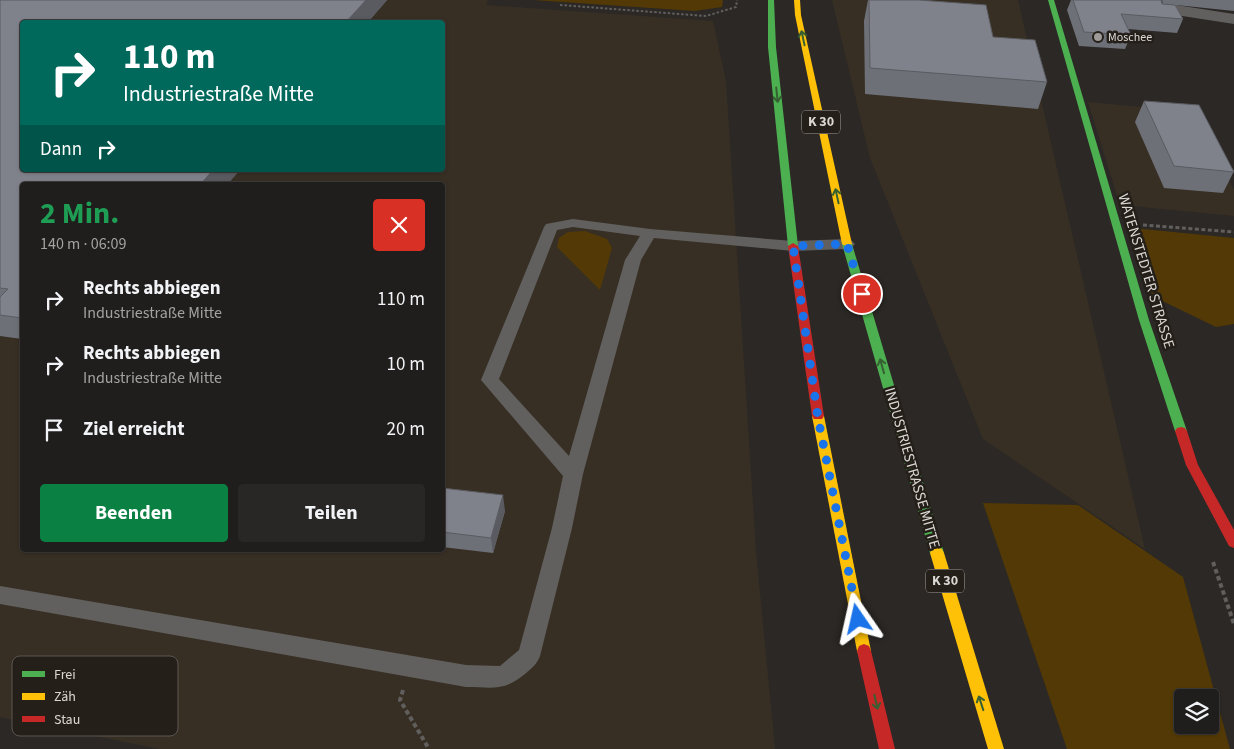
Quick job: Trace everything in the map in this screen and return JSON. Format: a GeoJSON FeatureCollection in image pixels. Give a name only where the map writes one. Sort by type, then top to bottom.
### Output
{"type":"FeatureCollection","features":[{"type":"Feature","properties":{"kind":"main road","name":"K 30"},"geometry":{"type":"LineString","coordinates":[[771,0],[772,47],[793,246],[818,418],[865,656],[887,749]]}},
{"type":"Feature","properties":{"kind":"main road","name":"INDUSTRIESTRASSE MITTE"},"geometry":{"type":"LineString","coordinates":[[797,0],[798,14],[847,244],[967,658],[996,749]]}},
{"type":"Feature","properties":{"kind":"main road","name":"WATENSTEDTER STRASSE"},"geometry":{"type":"LineString","coordinates":[[1051,0],[1115,223],[1192,466],[1234,542]]}},
{"type":"Feature","properties":{"kind":"street"},"geometry":{"type":"LineString","coordinates":[[1111,0],[1234,19]]}},
{"type":"Feature","properties":{"kind":"lane"},"geometry":{"type":"LineString","coordinates":[[573,474],[490,380],[551,227],[573,223],[650,233],[793,246],[847,244]]}},
{"type":"Feature","properties":{"kind":"lane"},"geometry":{"type":"LineString","coordinates":[[0,595],[466,676],[504,677],[528,656],[562,528],[573,474],[632,260],[650,233]]}},
{"type":"Feature","properties":{"kind":"path"},"geometry":{"type":"LineString","coordinates":[[560,5],[706,16],[736,7],[737,0]]}},
{"type":"Feature","properties":{"kind":"path"},"geometry":{"type":"LineString","coordinates":[[1115,223],[1234,232]]}},
{"type":"Feature","properties":{"kind":"path"},"geometry":{"type":"LineString","coordinates":[[410,666],[400,700],[429,749]]}},
{"type":"Feature","properties":{"kind":"shaded area"},"geometry":{"type":"Polygon","coordinates":[[[0,0],[488,0],[486,5],[713,21],[726,81],[756,551],[775,749],[160,749],[95,736],[178,736],[178,656],[12,656],[12,719],[0,717],[0,0]]]}},
{"type":"Feature","properties":{"kind":"shaded area"},"geometry":{"type":"Polygon","coordinates":[[[533,0],[723,0],[722,7],[695,11],[533,0]]]}},
{"type":"Feature","properties":{"kind":"shaded area"},"geometry":{"type":"Polygon","coordinates":[[[832,0],[1018,0],[1145,549],[983,439],[870,158],[832,0]]]}},
{"type":"Feature","properties":{"kind":"shaded area"},"geometry":{"type":"Polygon","coordinates":[[[1088,102],[1197,112],[1234,190],[1234,216],[1120,205],[1088,102]]]}},
{"type":"Feature","properties":{"kind":"shaded area"},"geometry":{"type":"Polygon","coordinates":[[[1133,228],[1234,238],[1234,324],[1216,327],[1152,296],[1133,228]]]}},
{"type":"Feature","properties":{"kind":"shaded area"},"geometry":{"type":"Polygon","coordinates":[[[585,231],[607,239],[612,248],[600,290],[557,247],[559,238],[568,232],[585,231]]]}},
{"type":"Feature","properties":{"kind":"shaded area"},"geometry":{"type":"Polygon","coordinates":[[[983,503],[1078,505],[1183,577],[1214,689],[1174,689],[1174,734],[1219,734],[1219,709],[1230,749],[1067,749],[983,503]]]}},
{"type":"Feature","properties":{"kind":"building"},"geometry":{"type":"Polygon","coordinates":[[[0,0],[366,0],[348,20],[20,20],[20,172],[211,172],[203,182],[20,182],[20,318],[0,315],[0,297],[8,289],[0,288],[0,0]]]}},
{"type":"Feature","properties":{"kind":"building"},"geometry":{"type":"Polygon","coordinates":[[[869,0],[919,0],[986,5],[993,37],[1035,40],[1047,82],[870,68],[869,0]]]}},
{"type":"Feature","properties":{"kind":"building"},"geometry":{"type":"Polygon","coordinates":[[[1073,0],[1161,0],[1162,4],[1175,5],[1183,19],[1121,14],[1131,35],[1084,32],[1073,0]]]}},
{"type":"Feature","properties":{"kind":"building"},"geometry":{"type":"Polygon","coordinates":[[[1144,101],[1199,105],[1234,172],[1174,166],[1144,101]]]}},
{"type":"Feature","properties":{"kind":"building"},"geometry":{"type":"Polygon","coordinates":[[[445,488],[503,495],[491,538],[445,532],[445,488]]]}},
{"type":"Feature","properties":{"kind":"traffic: fast"},"geometry":{"type":"LineString","coordinates":[[771,0],[772,47],[793,246]]}},
{"type":"Feature","properties":{"kind":"traffic: fast"},"geometry":{"type":"LineString","coordinates":[[1051,0],[1144,320],[1181,431]]}},
{"type":"Feature","properties":{"kind":"traffic: fast"},"geometry":{"type":"LineString","coordinates":[[847,244],[937,553]]}},
{"type":"Feature","properties":{"kind":"traffic: slow"},"geometry":{"type":"LineString","coordinates":[[797,0],[798,15],[847,244]]}},
{"type":"Feature","properties":{"kind":"traffic: slow"},"geometry":{"type":"LineString","coordinates":[[818,416],[864,651]]}},
{"type":"Feature","properties":{"kind":"traffic: slow"},"geometry":{"type":"LineString","coordinates":[[937,553],[996,749]]}},
{"type":"Feature","properties":{"kind":"traffic: jam"},"geometry":{"type":"LineString","coordinates":[[793,246],[818,416]]}},
{"type":"Feature","properties":{"kind":"traffic: jam"},"geometry":{"type":"LineString","coordinates":[[1181,431],[1192,465],[1234,542]]}},
{"type":"Feature","properties":{"kind":"traffic: jam"},"geometry":{"type":"LineString","coordinates":[[864,651],[887,749]]}},
{"type":"Feature","properties":{"kind":"place","name":"Moschee"},"geometry":{"type":"Point","coordinates":[1098,37]}},
{"type":"Feature","properties":{"kind":"route"},"geometry":{"type":"LineString","coordinates":[[858,619],[818,418],[793,246],[847,244],[862,294]]}}]}
